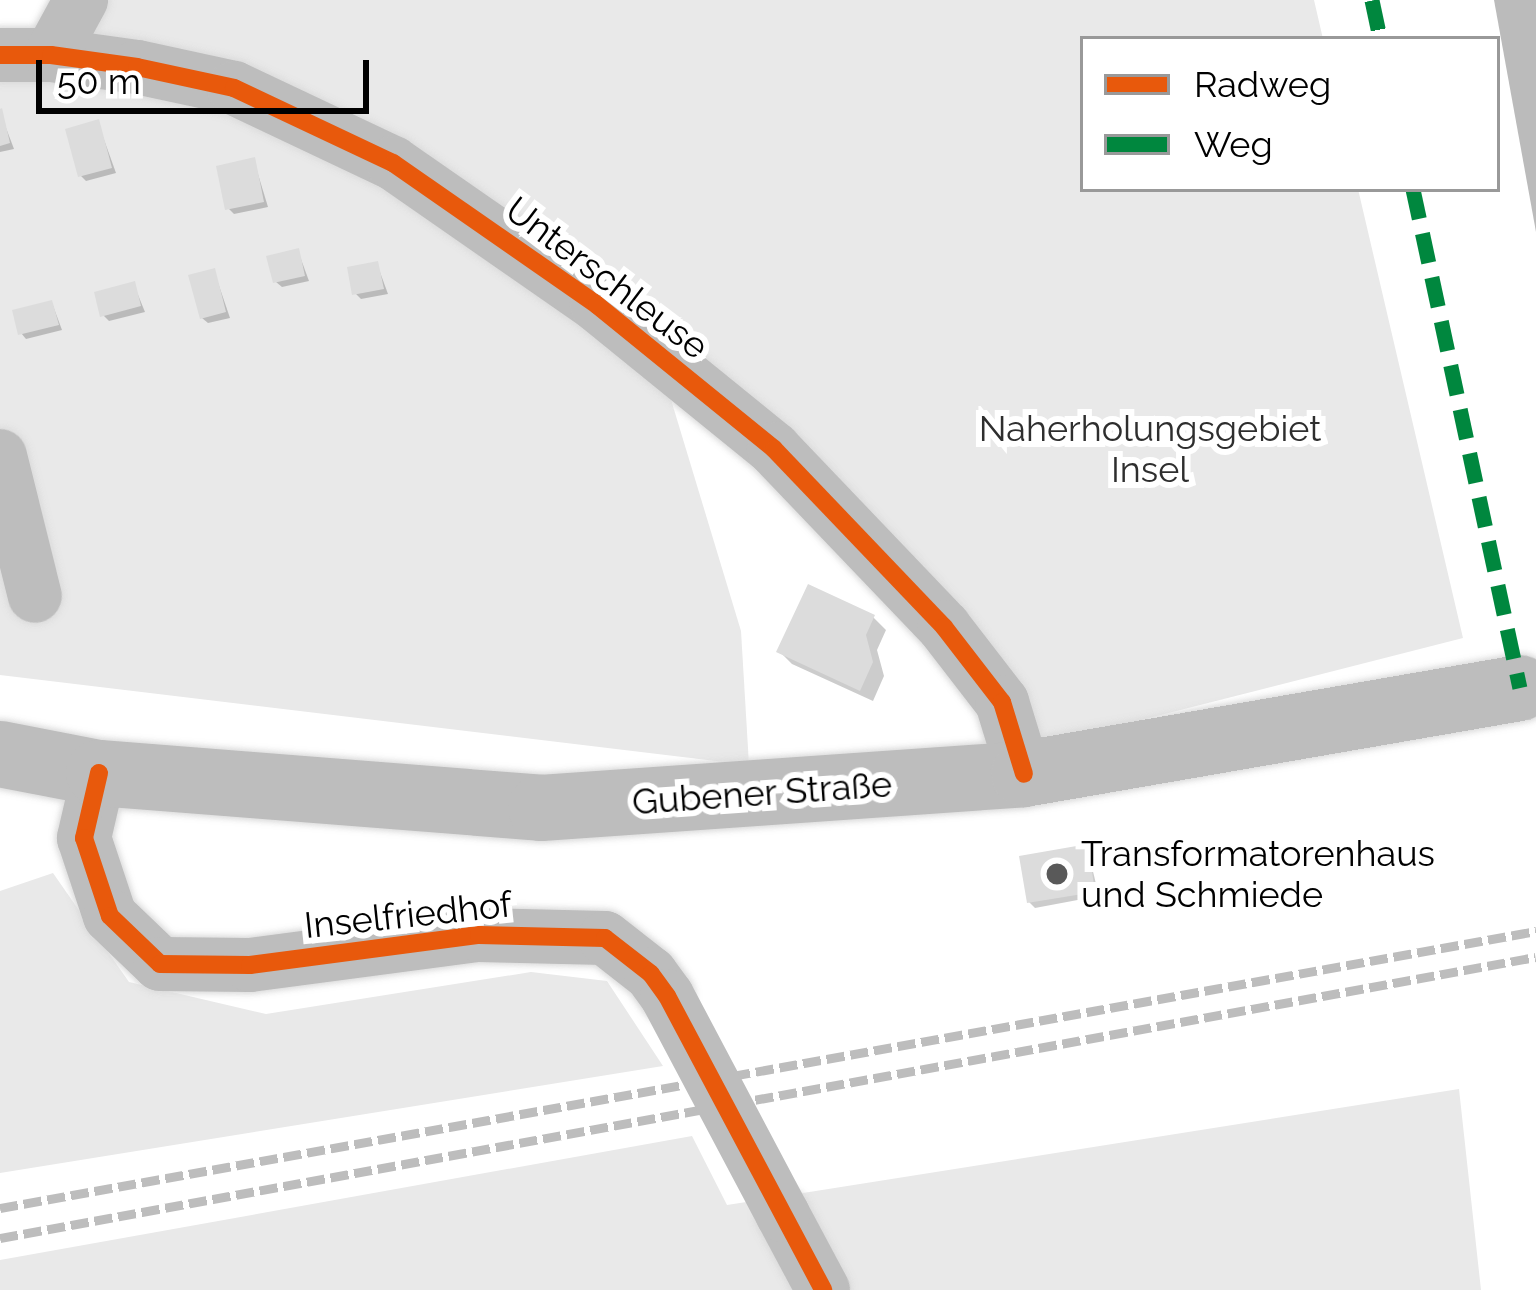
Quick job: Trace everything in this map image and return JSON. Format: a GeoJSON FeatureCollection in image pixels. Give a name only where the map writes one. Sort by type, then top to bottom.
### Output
{"type":"FeatureCollection","features":[{"type":"Feature","properties":{"kind":"main road","name":"Gubener Straße"},"geometry":{"type":"LineString","coordinates":[[0,754],[99,773],[541,808],[1024,774],[1520,688]]}},
{"type":"Feature","properties":{"kind":"street","name":"Unterschleuse"},"geometry":{"type":"LineString","coordinates":[[26,55],[81,0]]}},
{"type":"Feature","properties":{"kind":"street","name":"Unterschleuse"},"geometry":{"type":"LineString","coordinates":[[26,55],[234,88],[393,163],[597,305],[774,449],[944,627],[1002,702],[1024,774]]}},
{"type":"Feature","properties":{"kind":"street"},"geometry":{"type":"LineString","coordinates":[[0,456],[35,596]]}},
{"type":"Feature","properties":{"kind":"street","name":"Inselfriedhof"},"geometry":{"type":"LineString","coordinates":[[99,773],[84,838],[110,916],[160,964],[250,965],[479,935],[605,938],[650,974],[667,996],[823,1290]]}},
{"type":"Feature","properties":{"kind":"green space","name":"Naherholungsgebiet Insel"},"geometry":{"type":"Polygon","coordinates":[[[96,0],[1314,0],[1322,36],[1080,36],[1080,192],[1359,192],[1463,638],[1082,735],[1038,753],[1015,699],[406,150],[63,45],[96,0]]]}},
{"type":"Feature","properties":{"kind":"green space"},"geometry":{"type":"Polygon","coordinates":[[[0,67],[139,78],[390,176],[669,393],[741,631],[749,765],[0,675],[0,67]]]}},
{"type":"Feature","properties":{"kind":"green space"},"geometry":{"type":"Polygon","coordinates":[[[53,873],[129,982],[266,1014],[531,972],[607,981],[663,1066],[0,1173],[0,891],[53,873]]]}},
{"type":"Feature","properties":{"kind":"green space"},"geometry":{"type":"Polygon","coordinates":[[[1459,1089],[1481,1290],[0,1290],[0,1260],[692,1136],[727,1205],[1459,1089]]]}},
{"type":"Feature","properties":{"kind":"shaded area"},"geometry":{"type":"Polygon","coordinates":[[[1494,0],[1536,0],[1536,232],[1494,0]]]}},
{"type":"Feature","properties":{"kind":"building"},"geometry":{"type":"Polygon","coordinates":[[[0,109],[10,143],[0,146],[0,109]]]}},
{"type":"Feature","properties":{"kind":"building"},"geometry":{"type":"Polygon","coordinates":[[[99,119],[112,168],[78,177],[65,129],[99,119]]]}},
{"type":"Feature","properties":{"kind":"building"},"geometry":{"type":"Polygon","coordinates":[[[255,157],[264,202],[225,210],[216,166],[255,157]]]}},
{"type":"Feature","properties":{"kind":"building"},"geometry":{"type":"Polygon","coordinates":[[[299,248],[305,276],[273,283],[266,256],[299,248]]]}},
{"type":"Feature","properties":{"kind":"building"},"geometry":{"type":"Polygon","coordinates":[[[378,261],[384,289],[352,295],[347,267],[378,261]]]}},
{"type":"Feature","properties":{"kind":"building"},"geometry":{"type":"Polygon","coordinates":[[[215,268],[226,312],[200,319],[188,275],[215,268]]]}},
{"type":"Feature","properties":{"kind":"building"},"geometry":{"type":"Polygon","coordinates":[[[135,281],[141,306],[100,317],[94,292],[135,281]]]}},
{"type":"Feature","properties":{"kind":"building"},"geometry":{"type":"Polygon","coordinates":[[[52,300],[59,325],[18,335],[12,310],[52,300]]]}},
{"type":"Feature","properties":{"kind":"building"},"geometry":{"type":"Polygon","coordinates":[[[808,584],[875,615],[866,635],[873,662],[860,691],[776,652],[808,584]]]}},
{"type":"Feature","properties":{"kind":"building","name":"Transformatorenhaus und Schmiede"},"geometry":{"type":"Polygon","coordinates":[[[1088,844],[1095,892],[1027,903],[1019,856],[1088,844]]]}},
{"type":"Feature","properties":{"kind":"railway"},"geometry":{"type":"LineString","coordinates":[[0,1208],[1536,931]]}},
{"type":"Feature","properties":{"kind":"railway"},"geometry":{"type":"LineString","coordinates":[[0,1238],[1536,957]]}},
{"type":"Feature","properties":{"kind":"marked path"},"geometry":{"type":"LineString","coordinates":[[1372,0],[1379,36]]}},
{"type":"Feature","properties":{"kind":"marked path"},"geometry":{"type":"LineString","coordinates":[[1414,192],[1520,688]]}},
{"type":"Feature","properties":{"kind":"cycle path"},"geometry":{"type":"LineString","coordinates":[[0,55],[51,55],[137,67],[234,88],[393,163],[597,305],[774,449],[944,627],[1002,702],[1024,774]]}},
{"type":"Feature","properties":{"kind":"cycle path"},"geometry":{"type":"LineString","coordinates":[[99,773],[84,838],[110,916],[160,964],[250,965],[479,935],[605,938],[651,974],[667,996],[823,1290]]}},
{"type":"Feature","properties":{"kind":"place","name":"Transformatorenhaus und Schmiede"},"geometry":{"type":"Point","coordinates":[1057,874]}}]}
